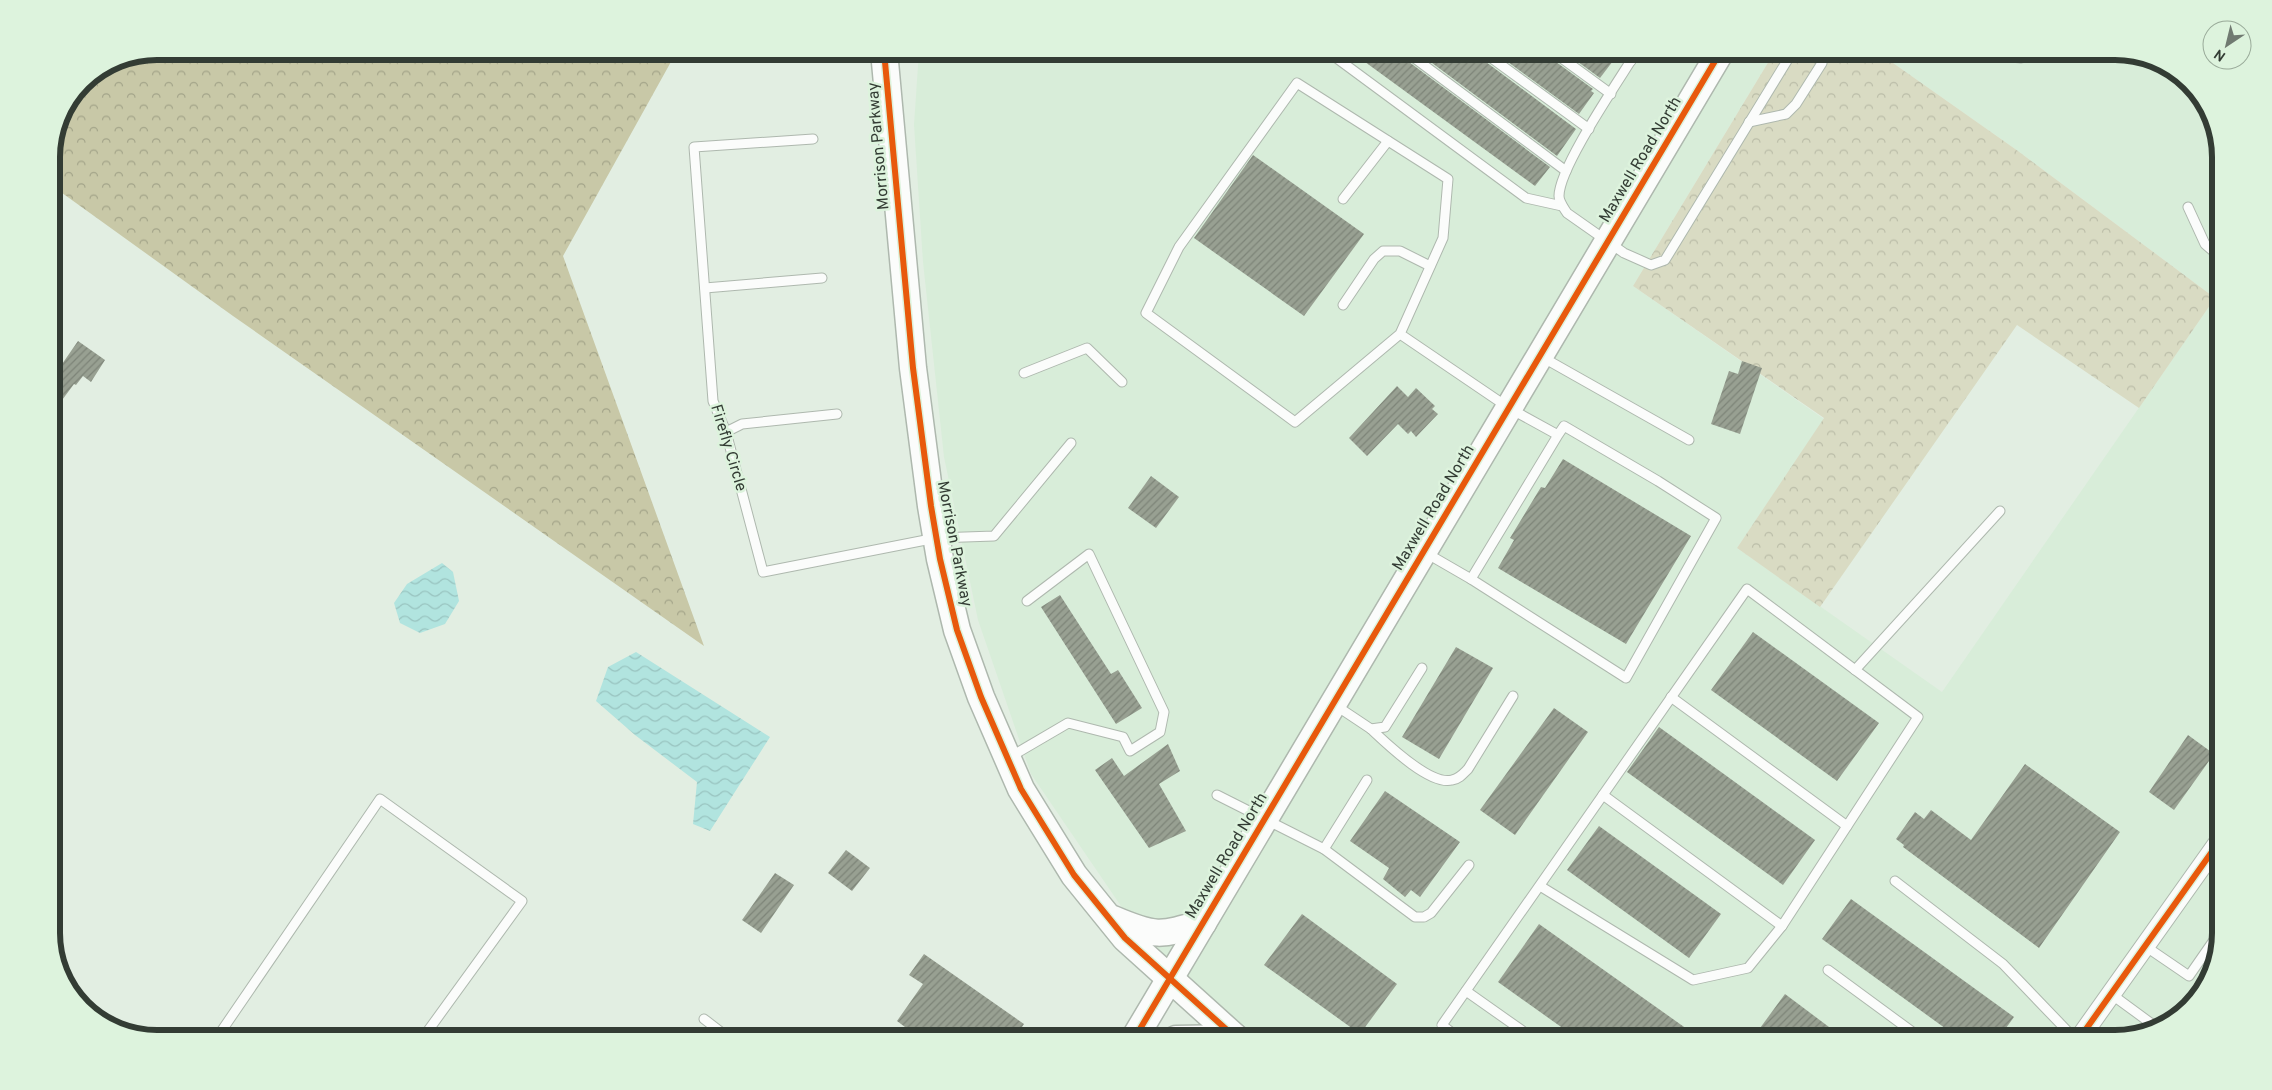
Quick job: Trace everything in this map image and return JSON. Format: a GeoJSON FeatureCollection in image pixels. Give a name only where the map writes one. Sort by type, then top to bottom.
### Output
{"type":"FeatureCollection","features":[{"type":"Feature","properties":{"kind":"street","name":"Morrison Parkway"},"geometry":{"type":"LineString","coordinates":[[885,60],[913,368],[936,538],[958,630],[981,697],[1021,789],[1069,868],[1124,938],[1227,1030]]}},
{"type":"Feature","properties":{"kind":"street","name":"Maxwell Road North"},"geometry":{"type":"LineString","coordinates":[[1139,1030],[1716,60]]}},
{"type":"Feature","properties":{"kind":"street"},"geometry":{"type":"LineString","coordinates":[[2085,1030],[2212,853]]}},
{"type":"Feature","properties":{"kind":"street"},"geometry":{"type":"LineString","coordinates":[[1108,917],[1144,932],[1168,933],[1203,923]]}},
{"type":"Feature","properties":{"kind":"lane"},"geometry":{"type":"LineString","coordinates":[[1340,60],[1526,198],[1562,206]]}},
{"type":"Feature","properties":{"kind":"lane"},"geometry":{"type":"LineString","coordinates":[[1417,60],[1566,171]]}},
{"type":"Feature","properties":{"kind":"lane"},"geometry":{"type":"LineString","coordinates":[[1494,60],[1589,129]]}},
{"type":"Feature","properties":{"kind":"lane"},"geometry":{"type":"LineString","coordinates":[[1564,60],[1611,94]]}},
{"type":"Feature","properties":{"kind":"lane"},"geometry":{"type":"LineString","coordinates":[[1631,61],[1589,129],[1566,171],[1559,196],[1562,206],[1567,213],[1607,242],[1628,255],[1651,265],[1665,260],[1787,60]]}},
{"type":"Feature","properties":{"kind":"lane"},"geometry":{"type":"LineString","coordinates":[[1749,122],[1786,114],[1796,104],[1822,63],[1820,60]]}},
{"type":"Feature","properties":{"kind":"lane"},"geometry":{"type":"LineString","coordinates":[[1297,83],[1388,141],[1448,179],[1443,238],[1400,334],[1295,422],[1146,314],[1179,247],[1297,83]]}},
{"type":"Feature","properties":{"kind":"lane","name":"Firefly Circle"},"geometry":{"type":"LineString","coordinates":[[813,139],[694,147],[713,401],[726,432],[763,572],[936,538],[994,536],[1071,443]]}},
{"type":"Feature","properties":{"kind":"lane"},"geometry":{"type":"LineString","coordinates":[[1343,200],[1388,141]]}},
{"type":"Feature","properties":{"kind":"lane"},"geometry":{"type":"LineString","coordinates":[[2188,207],[2204,244],[2212,251]]}},
{"type":"Feature","properties":{"kind":"lane"},"geometry":{"type":"LineString","coordinates":[[1343,305],[1374,259],[1383,251],[1400,251],[1430,266]]}},
{"type":"Feature","properties":{"kind":"lane"},"geometry":{"type":"LineString","coordinates":[[705,288],[822,278]]}},
{"type":"Feature","properties":{"kind":"lane"},"geometry":{"type":"LineString","coordinates":[[1400,334],[1509,408],[1558,435]]}},
{"type":"Feature","properties":{"kind":"lane"},"geometry":{"type":"LineString","coordinates":[[1024,373],[1087,348],[1122,382]]}},
{"type":"Feature","properties":{"kind":"lane"},"geometry":{"type":"LineString","coordinates":[[1540,356],[1689,440]]}},
{"type":"Feature","properties":{"kind":"lane"},"geometry":{"type":"LineString","coordinates":[[726,432],[742,424],[837,414]]}},
{"type":"Feature","properties":{"kind":"lane"},"geometry":{"type":"LineString","coordinates":[[1424,552],[1471,579],[1626,678],[1716,518],[1658,481],[1564,426],[1471,579]]}},
{"type":"Feature","properties":{"kind":"lane"},"geometry":{"type":"LineString","coordinates":[[1855,670],[2000,511]]}},
{"type":"Feature","properties":{"kind":"lane"},"geometry":{"type":"LineString","coordinates":[[1008,759],[1068,723],[1124,737],[1130,751],[1160,732],[1164,712],[1090,554],[1027,601]]}},
{"type":"Feature","properties":{"kind":"lane"},"geometry":{"type":"LineString","coordinates":[[1448,1030],[1442,1025],[1747,588],[1918,717],[1782,926],[1748,968],[1693,980],[1540,886]]}},
{"type":"Feature","properties":{"kind":"lane"},"geometry":{"type":"LineString","coordinates":[[1371,729],[1385,727],[1422,668]]}},
{"type":"Feature","properties":{"kind":"lane"},"geometry":{"type":"LineString","coordinates":[[1333,704],[1371,729],[1398,754],[1440,780],[1450,781],[1459,778],[1468,769],[1514,696]]}},
{"type":"Feature","properties":{"kind":"lane"},"geometry":{"type":"LineString","coordinates":[[1671,697],[1847,826]]}},
{"type":"Feature","properties":{"kind":"lane"},"geometry":{"type":"LineString","coordinates":[[1324,849],[1367,780]]}},
{"type":"Feature","properties":{"kind":"lane"},"geometry":{"type":"LineString","coordinates":[[1217,795],[1324,849],[1415,917],[1424,917],[1431,913],[1469,865]]}},
{"type":"Feature","properties":{"kind":"lane"},"geometry":{"type":"LineString","coordinates":[[1603,795],[1782,926]]}},
{"type":"Feature","properties":{"kind":"lane"},"geometry":{"type":"LineString","coordinates":[[222,1030],[380,799],[522,902],[429,1030]]}},
{"type":"Feature","properties":{"kind":"lane"},"geometry":{"type":"LineString","coordinates":[[1895,881],[2002,964],[2066,1030]]}},
{"type":"Feature","properties":{"kind":"lane"},"geometry":{"type":"LineString","coordinates":[[2145,946],[2189,976],[2211,944]]}},
{"type":"Feature","properties":{"kind":"lane"},"geometry":{"type":"LineString","coordinates":[[1828,970],[1910,1030]]}},
{"type":"Feature","properties":{"kind":"lane"},"geometry":{"type":"LineString","coordinates":[[1466,990],[1522,1030]]}},
{"type":"Feature","properties":{"kind":"lane"},"geometry":{"type":"LineString","coordinates":[[2111,994],[2152,1023]]}},
{"type":"Feature","properties":{"kind":"lane"},"geometry":{"type":"LineString","coordinates":[[704,1019],[718,1030]]}},
{"type":"Feature","properties":{"kind":"shaded area"},"geometry":{"type":"Polygon","coordinates":[[[918,60],[1770,60],[1633,286],[1824,419],[1737,548],[1942,692],[2212,302],[2212,933],[2209,958],[2196,987],[2179,1006],[2158,1020],[2140,1027],[2115,1030],[1230,1030],[1170,978],[1031,774],[978,620],[944,457],[923,262],[914,125],[918,60]]]}},
{"type":"Feature","properties":{"kind":"shaded area"},"geometry":{"type":"Polygon","coordinates":[[[1889,60],[2121,60],[2152,67],[2174,80],[2184,88],[2196,103],[2207,126],[2210,138],[2212,151],[2212,296],[2018,151],[1889,60]]]}},
{"type":"Feature","properties":{"kind":"green space"},"geometry":{"type":"Polygon","coordinates":[[[157,60],[672,60],[563,256],[704,646],[233,316],[60,191],[60,151],[67,120],[84,93],[108,73],[132,63],[157,60]]]}},
{"type":"Feature","properties":{"kind":"green space"},"geometry":{"type":"Polygon","coordinates":[[[1770,60],[1889,60],[2018,151],[2212,296],[2212,302],[2139,408],[2017,325],[1820,607],[1737,548],[1824,418],[1633,286],[1770,60]]]}},
{"type":"Feature","properties":{"kind":"water"},"geometry":{"type":"Polygon","coordinates":[[[442,563],[453,572],[459,601],[445,624],[420,633],[400,623],[394,603],[407,584],[442,563]]]}},
{"type":"Feature","properties":{"kind":"water"},"geometry":{"type":"Polygon","coordinates":[[[636,652],[770,737],[710,831],[693,824],[697,782],[635,735],[596,701],[608,667],[636,652]]]}},
{"type":"Feature","properties":{"kind":"building"},"geometry":{"type":"Polygon","coordinates":[[[1362,60],[1406,60],[1550,167],[1535,186],[1362,60]]]}},
{"type":"Feature","properties":{"kind":"building"},"geometry":{"type":"Polygon","coordinates":[[[1428,60],[1483,60],[1576,129],[1557,156],[1428,60]]]}},
{"type":"Feature","properties":{"kind":"building"},"geometry":{"type":"Polygon","coordinates":[[[1505,60],[1553,60],[1593,89],[1591,91],[1594,93],[1579,114],[1505,60]]]}},
{"type":"Feature","properties":{"kind":"building"},"geometry":{"type":"Polygon","coordinates":[[[1575,60],[1614,60],[1600,78],[1575,60]]]}},
{"type":"Feature","properties":{"kind":"building"},"geometry":{"type":"Polygon","coordinates":[[[1253,155],[1364,234],[1304,316],[1194,238],[1253,155]]]}},
{"type":"Feature","properties":{"kind":"building"},"geometry":{"type":"Polygon","coordinates":[[[78,341],[105,360],[91,382],[83,376],[76,385],[74,384],[60,403],[60,367],[78,341]]]}},
{"type":"Feature","properties":{"kind":"building"},"geometry":{"type":"Polygon","coordinates":[[[1742,361],[1762,368],[1740,434],[1711,424],[1729,371],[1738,374],[1742,361]]]}},
{"type":"Feature","properties":{"kind":"building"},"geometry":{"type":"Polygon","coordinates":[[[1397,386],[1408,397],[1416,388],[1435,406],[1432,409],[1438,414],[1416,437],[1411,431],[1408,434],[1398,424],[1367,456],[1349,438],[1397,386]]]}},
{"type":"Feature","properties":{"kind":"building"},"geometry":{"type":"Polygon","coordinates":[[[1563,459],[1691,536],[1626,644],[1498,568],[1514,540],[1510,538],[1541,487],[1545,488],[1563,459]]]}},
{"type":"Feature","properties":{"kind":"building"},"geometry":{"type":"Polygon","coordinates":[[[1151,476],[1179,497],[1156,528],[1128,508],[1151,476]]]}},
{"type":"Feature","properties":{"kind":"building"},"geometry":{"type":"Polygon","coordinates":[[[1060,595],[1111,674],[1118,670],[1142,708],[1116,724],[1041,607],[1060,595]]]}},
{"type":"Feature","properties":{"kind":"building"},"geometry":{"type":"Polygon","coordinates":[[[1753,632],[1879,723],[1837,781],[1711,690],[1753,632]]]}},
{"type":"Feature","properties":{"kind":"building"},"geometry":{"type":"Polygon","coordinates":[[[1456,647],[1493,668],[1439,759],[1402,737],[1456,647]]]}},
{"type":"Feature","properties":{"kind":"building"},"geometry":{"type":"Polygon","coordinates":[[[1554,708],[1588,732],[1515,835],[1480,810],[1554,708]]]}},
{"type":"Feature","properties":{"kind":"building"},"geometry":{"type":"Polygon","coordinates":[[[1659,727],[1815,840],[1783,885],[1627,772],[1659,727]]]}},
{"type":"Feature","properties":{"kind":"building"},"geometry":{"type":"Polygon","coordinates":[[[2188,735],[2212,753],[2212,757],[2174,810],[2149,792],[2188,735]]]}},
{"type":"Feature","properties":{"kind":"building"},"geometry":{"type":"Polygon","coordinates":[[[1168,744],[1180,771],[1159,784],[1186,831],[1149,848],[1095,770],[1112,758],[1124,776],[1168,744]]]}},
{"type":"Feature","properties":{"kind":"building"},"geometry":{"type":"Polygon","coordinates":[[[2025,764],[2120,832],[2039,948],[1903,847],[1904,845],[1896,839],[1915,812],[1924,819],[1931,810],[1971,840],[2025,764]]]}},
{"type":"Feature","properties":{"kind":"building"},"geometry":{"type":"Polygon","coordinates":[[[1385,791],[1460,842],[1420,897],[1411,890],[1405,897],[1383,879],[1389,868],[1350,841],[1385,791]]]}},
{"type":"Feature","properties":{"kind":"building"},"geometry":{"type":"Polygon","coordinates":[[[1599,826],[1721,914],[1689,958],[1567,870],[1599,826]]]}},
{"type":"Feature","properties":{"kind":"building"},"geometry":{"type":"Polygon","coordinates":[[[846,850],[870,868],[852,891],[828,873],[846,850]]]}},
{"type":"Feature","properties":{"kind":"building"},"geometry":{"type":"Polygon","coordinates":[[[775,873],[794,885],[761,933],[742,920],[775,873]]]}},
{"type":"Feature","properties":{"kind":"building"},"geometry":{"type":"Polygon","coordinates":[[[1851,899],[2014,1017],[2005,1030],[1948,1030],[1822,939],[1851,899]]]}},
{"type":"Feature","properties":{"kind":"building"},"geometry":{"type":"Polygon","coordinates":[[[1302,914],[1397,984],[1363,1030],[1354,1030],[1264,965],[1302,914]]]}},
{"type":"Feature","properties":{"kind":"building"},"geometry":{"type":"Polygon","coordinates":[[[1539,924],[1687,1029],[1565,1030],[1498,982],[1539,924]]]}},
{"type":"Feature","properties":{"kind":"building"},"geometry":{"type":"Polygon","coordinates":[[[924,954],[1024,1024],[1020,1030],[909,1030],[897,1021],[923,984],[909,975],[924,954]]]}},
{"type":"Feature","properties":{"kind":"building"},"geometry":{"type":"Polygon","coordinates":[[[1785,994],[1833,1030],[1759,1030],[1785,994]]]}},
{"type":"Feature","properties":{"kind":"cycle path"},"geometry":{"type":"LineString","coordinates":[[885,60],[913,368],[931,506],[940,559],[957,630],[981,697],[1021,789],[1074,875],[1125,938],[1227,1030]]}},
{"type":"Feature","properties":{"kind":"cycle path"},"geometry":{"type":"LineString","coordinates":[[1139,1030],[1716,60]]}},
{"type":"Feature","properties":{"kind":"cycle path"},"geometry":{"type":"LineString","coordinates":[[2085,1030],[2212,852]]}}]}
